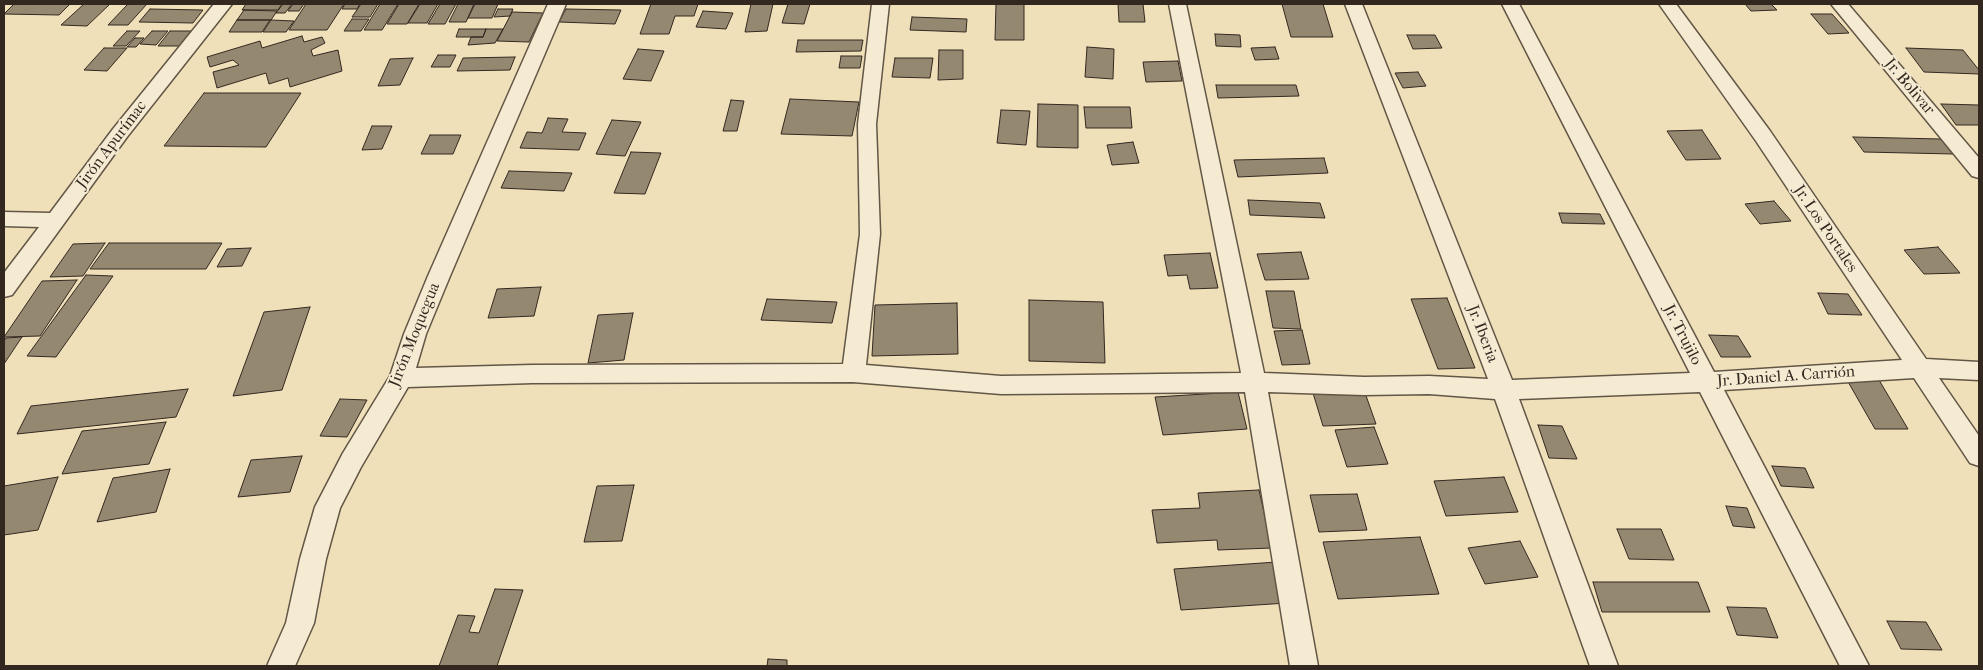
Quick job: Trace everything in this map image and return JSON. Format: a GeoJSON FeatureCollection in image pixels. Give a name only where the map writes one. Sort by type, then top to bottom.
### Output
{"type":"FeatureCollection","features":[{"type":"Feature","properties":{"kind":"street","name":"Jirón Apurímac"},"geometry":{"type":"LineString","coordinates":[[4,288],[120,133],[224,4]]}},
{"type":"Feature","properties":{"kind":"street","name":"Jirón Moquegua"},"geometry":{"type":"LineString","coordinates":[[281,666],[300,623],[313,559],[328,508],[352,460],[401,378],[415,334],[439,276],[557,4]]}},
{"type":"Feature","properties":{"kind":"street"},"geometry":{"type":"LineString","coordinates":[[853,373],[870,234],[867,124],[880,4]]}},
{"type":"Feature","properties":{"kind":"street"},"geometry":{"type":"LineString","coordinates":[[1177,4],[1265,432],[1304,666]]}},
{"type":"Feature","properties":{"kind":"street","name":"Jr. Iberia"},"geometry":{"type":"LineString","coordinates":[[1353,4],[1504,390],[1604,666]]}},
{"type":"Feature","properties":{"kind":"street","name":"Jr. Trujilo"},"geometry":{"type":"LineString","coordinates":[[1510,4],[1855,666]]}},
{"type":"Feature","properties":{"kind":"street","name":"Jr. Los Portales"},"geometry":{"type":"LineString","coordinates":[[1668,4],[1763,136],[1922,368],[1979,456]]}},
{"type":"Feature","properties":{"kind":"street","name":"Jr. Bolivar"},"geometry":{"type":"LineString","coordinates":[[1839,4],[1979,171]]}},
{"type":"Feature","properties":{"kind":"street"},"geometry":{"type":"LineString","coordinates":[[4,219],[55,220]]}},
{"type":"Feature","properties":{"kind":"street","name":"Jr. Daniel A. Carrión"},"geometry":{"type":"LineString","coordinates":[[401,378],[532,374],[853,373],[1001,385],[1255,382],[1364,386],[1429,385],[1504,390],[1706,382],[1922,368],[1979,371]]}},
{"type":"Feature","properties":{"kind":"building"},"geometry":{"type":"Polygon","coordinates":[[[14,4],[70,4],[59,15],[4,14],[14,4]]]}},
{"type":"Feature","properties":{"kind":"building"},"geometry":{"type":"Polygon","coordinates":[[[84,4],[110,4],[87,26],[61,25],[84,4]]]}},
{"type":"Feature","properties":{"kind":"building"},"geometry":{"type":"Polygon","coordinates":[[[128,4],[147,4],[128,25],[108,25],[128,4]]]}},
{"type":"Feature","properties":{"kind":"building"},"geometry":{"type":"Polygon","coordinates":[[[246,4],[282,4],[278,10],[242,10],[246,4]]]}},
{"type":"Feature","properties":{"kind":"building"},"geometry":{"type":"Polygon","coordinates":[[[283,4],[292,4],[285,13],[276,13],[283,4]]]}},
{"type":"Feature","properties":{"kind":"building"},"geometry":{"type":"Polygon","coordinates":[[[293,4],[304,4],[299,11],[288,11],[293,4]]]}},
{"type":"Feature","properties":{"kind":"building"},"geometry":{"type":"Polygon","coordinates":[[[306,4],[344,4],[327,30],[289,30],[306,4]]]}},
{"type":"Feature","properties":{"kind":"building"},"geometry":{"type":"Polygon","coordinates":[[[345,4],[360,4],[357,9],[342,9],[345,4]]]}},
{"type":"Feature","properties":{"kind":"building"},"geometry":{"type":"Polygon","coordinates":[[[361,4],[378,4],[370,17],[352,17],[361,4]]]}},
{"type":"Feature","properties":{"kind":"building"},"geometry":{"type":"Polygon","coordinates":[[[380,4],[398,4],[382,30],[364,30],[380,4]]]}},
{"type":"Feature","properties":{"kind":"building"},"geometry":{"type":"Polygon","coordinates":[[[399,4],[419,4],[407,24],[387,24],[399,4]]]}},
{"type":"Feature","properties":{"kind":"building"},"geometry":{"type":"Polygon","coordinates":[[[420,4],[438,4],[427,23],[408,23],[420,4]]]}},
{"type":"Feature","properties":{"kind":"building"},"geometry":{"type":"Polygon","coordinates":[[[440,4],[456,4],[445,24],[428,24],[440,4]]]}},
{"type":"Feature","properties":{"kind":"building"},"geometry":{"type":"Polygon","coordinates":[[[458,4],[474,4],[466,22],[449,22],[458,4]]]}},
{"type":"Feature","properties":{"kind":"building"},"geometry":{"type":"Polygon","coordinates":[[[475,4],[498,4],[492,18],[468,18],[475,4]]]}},
{"type":"Feature","properties":{"kind":"building"},"geometry":{"type":"Polygon","coordinates":[[[651,4],[698,4],[694,16],[675,16],[669,34],[640,34],[651,4]]]}},
{"type":"Feature","properties":{"kind":"building"},"geometry":{"type":"Polygon","coordinates":[[[751,4],[773,4],[767,31],[745,32],[751,4]]]}},
{"type":"Feature","properties":{"kind":"building"},"geometry":{"type":"Polygon","coordinates":[[[788,4],[810,4],[804,24],[782,23],[788,4]]]}},
{"type":"Feature","properties":{"kind":"building"},"geometry":{"type":"Polygon","coordinates":[[[996,4],[1024,4],[1024,40],[995,40],[996,4]]]}},
{"type":"Feature","properties":{"kind":"building"},"geometry":{"type":"Polygon","coordinates":[[[1118,4],[1143,4],[1145,22],[1119,22],[1118,4]]]}},
{"type":"Feature","properties":{"kind":"building"},"geometry":{"type":"Polygon","coordinates":[[[1282,4],[1323,4],[1333,37],[1291,37],[1282,4]]]}},
{"type":"Feature","properties":{"kind":"building"},"geometry":{"type":"Polygon","coordinates":[[[1745,4],[1771,4],[1777,10],[1751,11],[1745,4]]]}},
{"type":"Feature","properties":{"kind":"building"},"geometry":{"type":"Polygon","coordinates":[[[150,9],[203,10],[193,23],[139,22],[150,9]]]}},
{"type":"Feature","properties":{"kind":"building"},"geometry":{"type":"Polygon","coordinates":[[[498,9],[513,9],[510,16],[494,17],[498,9]]]}},
{"type":"Feature","properties":{"kind":"building"},"geometry":{"type":"Polygon","coordinates":[[[566,9],[621,10],[615,24],[559,22],[566,9]]]}},
{"type":"Feature","properties":{"kind":"building"},"geometry":{"type":"Polygon","coordinates":[[[244,10],[277,11],[271,20],[237,20],[244,10]]]}},
{"type":"Feature","properties":{"kind":"building"},"geometry":{"type":"Polygon","coordinates":[[[703,11],[733,13],[726,29],[696,27],[703,11]]]}},
{"type":"Feature","properties":{"kind":"building"},"geometry":{"type":"Polygon","coordinates":[[[512,12],[543,13],[529,42],[497,41],[512,12]]]}},
{"type":"Feature","properties":{"kind":"building"},"geometry":{"type":"Polygon","coordinates":[[[1811,14],[1832,14],[1849,33],[1828,34],[1811,14]]]}},
{"type":"Feature","properties":{"kind":"building"},"geometry":{"type":"Polygon","coordinates":[[[912,17],[967,19],[966,32],[910,30],[912,17]]]}},
{"type":"Feature","properties":{"kind":"building"},"geometry":{"type":"Polygon","coordinates":[[[352,19],[369,19],[361,31],[344,31],[352,19]]]}},
{"type":"Feature","properties":{"kind":"building"},"geometry":{"type":"Polygon","coordinates":[[[237,20],[270,20],[262,32],[229,32],[237,20]]]}},
{"type":"Feature","properties":{"kind":"building"},"geometry":{"type":"Polygon","coordinates":[[[271,20],[294,21],[286,32],[263,32],[271,20]]]}},
{"type":"Feature","properties":{"kind":"building"},"geometry":{"type":"Polygon","coordinates":[[[459,29],[486,29],[483,37],[456,37],[459,29]]]}},
{"type":"Feature","properties":{"kind":"building"},"geometry":{"type":"Polygon","coordinates":[[[486,29],[503,29],[495,43],[468,45],[471,37],[483,37],[486,29]]]}},
{"type":"Feature","properties":{"kind":"building"},"geometry":{"type":"Polygon","coordinates":[[[127,31],[140,31],[126,46],[113,46],[127,31]]]}},
{"type":"Feature","properties":{"kind":"building"},"geometry":{"type":"Polygon","coordinates":[[[152,31],[168,31],[156,45],[140,44],[152,31]]]}},
{"type":"Feature","properties":{"kind":"building"},"geometry":{"type":"Polygon","coordinates":[[[170,31],[191,31],[180,46],[158,46],[170,31]]]}},
{"type":"Feature","properties":{"kind":"building"},"geometry":{"type":"Polygon","coordinates":[[[1215,34],[1240,35],[1241,47],[1216,46],[1215,34]]]}},
{"type":"Feature","properties":{"kind":"building"},"geometry":{"type":"Polygon","coordinates":[[[1407,35],[1435,35],[1442,48],[1413,49],[1407,35]]]}},
{"type":"Feature","properties":{"kind":"building"},"geometry":{"type":"Polygon","coordinates":[[[302,36],[304,42],[322,37],[325,43],[311,50],[313,56],[338,50],[342,71],[290,87],[288,78],[269,84],[266,73],[217,88],[213,72],[239,65],[233,60],[210,67],[207,57],[260,41],[262,48],[302,36]]]}},
{"type":"Feature","properties":{"kind":"building"},"geometry":{"type":"Polygon","coordinates":[[[135,38],[144,38],[136,47],[127,47],[135,38]]]}},
{"type":"Feature","properties":{"kind":"building"},"geometry":{"type":"Polygon","coordinates":[[[798,40],[863,40],[861,51],[796,52],[798,40]]]}},
{"type":"Feature","properties":{"kind":"building"},"geometry":{"type":"Polygon","coordinates":[[[1087,47],[1114,49],[1113,79],[1085,77],[1087,47]]]}},
{"type":"Feature","properties":{"kind":"building"},"geometry":{"type":"Polygon","coordinates":[[[1275,47],[1279,59],[1255,60],[1251,48],[1275,47]]]}},
{"type":"Feature","properties":{"kind":"building"},"geometry":{"type":"Polygon","coordinates":[[[104,48],[127,48],[107,71],[84,70],[104,48]]]}},
{"type":"Feature","properties":{"kind":"building"},"geometry":{"type":"Polygon","coordinates":[[[1906,48],[1963,50],[1979,70],[1979,74],[1924,72],[1906,48]]]}},
{"type":"Feature","properties":{"kind":"building"},"geometry":{"type":"Polygon","coordinates":[[[638,49],[664,51],[651,81],[623,79],[638,49]]]}},
{"type":"Feature","properties":{"kind":"building"},"geometry":{"type":"Polygon","coordinates":[[[939,50],[963,50],[963,79],[938,80],[939,50]]]}},
{"type":"Feature","properties":{"kind":"building"},"geometry":{"type":"Polygon","coordinates":[[[438,55],[456,55],[450,67],[431,67],[438,55]]]}},
{"type":"Feature","properties":{"kind":"building"},"geometry":{"type":"Polygon","coordinates":[[[841,56],[862,56],[860,68],[839,68],[841,56]]]}},
{"type":"Feature","properties":{"kind":"building"},"geometry":{"type":"Polygon","coordinates":[[[515,57],[510,70],[457,71],[463,58],[515,57]]]}},
{"type":"Feature","properties":{"kind":"building"},"geometry":{"type":"Polygon","coordinates":[[[413,58],[400,85],[378,86],[390,59],[413,58]]]}},
{"type":"Feature","properties":{"kind":"building"},"geometry":{"type":"Polygon","coordinates":[[[895,58],[933,58],[930,78],[892,77],[895,58]]]}},
{"type":"Feature","properties":{"kind":"building"},"geometry":{"type":"Polygon","coordinates":[[[1178,61],[1182,81],[1146,82],[1143,62],[1178,61]]]}},
{"type":"Feature","properties":{"kind":"building"},"geometry":{"type":"Polygon","coordinates":[[[1418,72],[1426,86],[1403,88],[1395,73],[1418,72]]]}},
{"type":"Feature","properties":{"kind":"building"},"geometry":{"type":"Polygon","coordinates":[[[1216,85],[1296,85],[1299,96],[1218,98],[1216,85]]]}},
{"type":"Feature","properties":{"kind":"building"},"geometry":{"type":"Polygon","coordinates":[[[204,93],[301,93],[266,147],[164,146],[204,93]]]}},
{"type":"Feature","properties":{"kind":"building"},"geometry":{"type":"Polygon","coordinates":[[[790,99],[859,102],[852,136],[781,134],[790,99]]]}},
{"type":"Feature","properties":{"kind":"building"},"geometry":{"type":"Polygon","coordinates":[[[731,100],[744,101],[737,131],[723,131],[731,100]]]}},
{"type":"Feature","properties":{"kind":"building"},"geometry":{"type":"Polygon","coordinates":[[[1038,104],[1078,105],[1078,148],[1037,147],[1038,104]]]}},
{"type":"Feature","properties":{"kind":"building"},"geometry":{"type":"Polygon","coordinates":[[[1941,104],[1979,105],[1979,125],[1956,125],[1941,104]]]}},
{"type":"Feature","properties":{"kind":"building"},"geometry":{"type":"Polygon","coordinates":[[[1084,107],[1130,107],[1132,128],[1086,128],[1084,107]]]}},
{"type":"Feature","properties":{"kind":"building"},"geometry":{"type":"Polygon","coordinates":[[[1001,110],[1030,111],[1026,145],[997,143],[1001,110]]]}},
{"type":"Feature","properties":{"kind":"building"},"geometry":{"type":"Polygon","coordinates":[[[548,118],[568,119],[562,132],[586,133],[579,150],[520,148],[527,132],[542,133],[548,118]]]}},
{"type":"Feature","properties":{"kind":"building"},"geometry":{"type":"Polygon","coordinates":[[[612,120],[641,122],[625,156],[596,154],[612,120]]]}},
{"type":"Feature","properties":{"kind":"building"},"geometry":{"type":"Polygon","coordinates":[[[372,126],[392,126],[382,149],[362,150],[372,126]]]}},
{"type":"Feature","properties":{"kind":"building"},"geometry":{"type":"Polygon","coordinates":[[[1702,130],[1721,159],[1686,160],[1667,131],[1702,130]]]}},
{"type":"Feature","properties":{"kind":"building"},"geometry":{"type":"Polygon","coordinates":[[[430,135],[461,135],[453,154],[421,154],[430,135]]]}},
{"type":"Feature","properties":{"kind":"building"},"geometry":{"type":"Polygon","coordinates":[[[1853,137],[1941,139],[1953,154],[1864,152],[1853,137]]]}},
{"type":"Feature","properties":{"kind":"building"},"geometry":{"type":"Polygon","coordinates":[[[1133,142],[1139,163],[1112,165],[1107,145],[1133,142]]]}},
{"type":"Feature","properties":{"kind":"building"},"geometry":{"type":"Polygon","coordinates":[[[631,152],[661,153],[645,194],[614,193],[631,152]]]}},
{"type":"Feature","properties":{"kind":"building"},"geometry":{"type":"Polygon","coordinates":[[[1324,158],[1328,173],[1238,177],[1234,160],[1324,158]]]}},
{"type":"Feature","properties":{"kind":"building"},"geometry":{"type":"Polygon","coordinates":[[[509,171],[572,173],[564,191],[501,188],[509,171]]]}},
{"type":"Feature","properties":{"kind":"building"},"geometry":{"type":"Polygon","coordinates":[[[1248,200],[1320,203],[1325,218],[1250,215],[1248,200]]]}},
{"type":"Feature","properties":{"kind":"building"},"geometry":{"type":"Polygon","coordinates":[[[1774,201],[1791,221],[1760,224],[1745,204],[1774,201]]]}},
{"type":"Feature","properties":{"kind":"building"},"geometry":{"type":"Polygon","coordinates":[[[1559,213],[1600,214],[1605,224],[1562,223],[1559,213]]]}},
{"type":"Feature","properties":{"kind":"building"},"geometry":{"type":"Polygon","coordinates":[[[105,243],[83,276],[50,277],[73,244],[105,243]]]}},
{"type":"Feature","properties":{"kind":"building"},"geometry":{"type":"Polygon","coordinates":[[[109,243],[222,243],[206,269],[90,269],[109,243]]]}},
{"type":"Feature","properties":{"kind":"building"},"geometry":{"type":"Polygon","coordinates":[[[1938,247],[1960,273],[1924,274],[1904,250],[1938,247]]]}},
{"type":"Feature","properties":{"kind":"building"},"geometry":{"type":"Polygon","coordinates":[[[251,248],[242,266],[217,267],[227,249],[251,248]]]}},
{"type":"Feature","properties":{"kind":"building"},"geometry":{"type":"Polygon","coordinates":[[[1301,252],[1309,279],[1265,280],[1257,254],[1301,252]]]}},
{"type":"Feature","properties":{"kind":"building"},"geometry":{"type":"Polygon","coordinates":[[[1210,253],[1218,288],[1190,289],[1187,275],[1168,276],[1164,255],[1210,253]]]}},
{"type":"Feature","properties":{"kind":"building"},"geometry":{"type":"Polygon","coordinates":[[[86,275],[113,276],[56,357],[27,356],[86,275]]]}},
{"type":"Feature","properties":{"kind":"building"},"geometry":{"type":"Polygon","coordinates":[[[77,280],[40,336],[4,337],[42,281],[77,280]]]}},
{"type":"Feature","properties":{"kind":"building"},"geometry":{"type":"Polygon","coordinates":[[[541,287],[534,316],[488,318],[497,289],[541,287]]]}},
{"type":"Feature","properties":{"kind":"building"},"geometry":{"type":"Polygon","coordinates":[[[1266,291],[1294,291],[1301,329],[1273,328],[1266,291]]]}},
{"type":"Feature","properties":{"kind":"building"},"geometry":{"type":"Polygon","coordinates":[[[1818,293],[1848,294],[1862,315],[1828,314],[1818,293]]]}},
{"type":"Feature","properties":{"kind":"building"},"geometry":{"type":"Polygon","coordinates":[[[1447,298],[1475,368],[1438,369],[1411,299],[1447,298]]]}},
{"type":"Feature","properties":{"kind":"building"},"geometry":{"type":"Polygon","coordinates":[[[767,299],[837,302],[832,323],[761,320],[767,299]]]}},
{"type":"Feature","properties":{"kind":"building"},"geometry":{"type":"Polygon","coordinates":[[[1029,300],[1103,302],[1105,363],[1029,361],[1029,300]]]}},
{"type":"Feature","properties":{"kind":"building"},"geometry":{"type":"Polygon","coordinates":[[[957,303],[958,354],[872,356],[875,305],[957,303]]]}},
{"type":"Feature","properties":{"kind":"building"},"geometry":{"type":"Polygon","coordinates":[[[310,307],[282,390],[233,396],[264,312],[310,307]]]}},
{"type":"Feature","properties":{"kind":"building"},"geometry":{"type":"Polygon","coordinates":[[[633,313],[624,360],[588,363],[598,315],[633,313]]]}},
{"type":"Feature","properties":{"kind":"building"},"geometry":{"type":"Polygon","coordinates":[[[1302,330],[1310,364],[1282,365],[1274,331],[1302,330]]]}},
{"type":"Feature","properties":{"kind":"building"},"geometry":{"type":"Polygon","coordinates":[[[1709,335],[1738,336],[1751,357],[1721,357],[1709,335]]]}},
{"type":"Feature","properties":{"kind":"building"},"geometry":{"type":"Polygon","coordinates":[[[22,337],[4,364],[4,341],[6,338],[22,337]]]}},
{"type":"Feature","properties":{"kind":"building"},"geometry":{"type":"Polygon","coordinates":[[[1847,380],[1879,380],[1908,429],[1875,429],[1847,380]]]}},
{"type":"Feature","properties":{"kind":"building"},"geometry":{"type":"Polygon","coordinates":[[[188,389],[176,417],[17,434],[31,406],[188,389]]]}},
{"type":"Feature","properties":{"kind":"building"},"geometry":{"type":"Polygon","coordinates":[[[1364,390],[1376,424],[1323,426],[1313,393],[1364,390]]]}},
{"type":"Feature","properties":{"kind":"building"},"geometry":{"type":"Polygon","coordinates":[[[1238,392],[1247,429],[1163,435],[1155,397],[1238,392]]]}},
{"type":"Feature","properties":{"kind":"building"},"geometry":{"type":"Polygon","coordinates":[[[340,399],[367,400],[347,437],[320,436],[340,399]]]}},
{"type":"Feature","properties":{"kind":"building"},"geometry":{"type":"Polygon","coordinates":[[[166,422],[149,464],[62,474],[82,431],[166,422]]]}},
{"type":"Feature","properties":{"kind":"building"},"geometry":{"type":"Polygon","coordinates":[[[1538,425],[1562,426],[1577,459],[1549,458],[1538,425]]]}},
{"type":"Feature","properties":{"kind":"building"},"geometry":{"type":"Polygon","coordinates":[[[1374,427],[1388,464],[1347,467],[1335,430],[1374,427]]]}},
{"type":"Feature","properties":{"kind":"building"},"geometry":{"type":"Polygon","coordinates":[[[302,456],[290,492],[238,497],[251,460],[302,456]]]}},
{"type":"Feature","properties":{"kind":"building"},"geometry":{"type":"Polygon","coordinates":[[[1772,466],[1805,468],[1814,488],[1781,486],[1772,466]]]}},
{"type":"Feature","properties":{"kind":"building"},"geometry":{"type":"Polygon","coordinates":[[[170,469],[156,512],[97,522],[113,478],[170,469]]]}},
{"type":"Feature","properties":{"kind":"building"},"geometry":{"type":"Polygon","coordinates":[[[58,477],[38,530],[4,535],[4,486],[58,477]]]}},
{"type":"Feature","properties":{"kind":"building"},"geometry":{"type":"Polygon","coordinates":[[[1504,477],[1518,512],[1446,516],[1434,481],[1504,477]]]}},
{"type":"Feature","properties":{"kind":"building"},"geometry":{"type":"Polygon","coordinates":[[[634,485],[622,541],[584,542],[597,486],[634,485]]]}},
{"type":"Feature","properties":{"kind":"building"},"geometry":{"type":"Polygon","coordinates":[[[1259,490],[1272,548],[1218,550],[1217,540],[1157,543],[1152,510],[1200,508],[1198,493],[1259,490]]]}},
{"type":"Feature","properties":{"kind":"building"},"geometry":{"type":"Polygon","coordinates":[[[1357,494],[1367,530],[1319,532],[1310,495],[1357,494]]]}},
{"type":"Feature","properties":{"kind":"building"},"geometry":{"type":"Polygon","coordinates":[[[1726,506],[1747,508],[1755,528],[1733,526],[1726,506]]]}},
{"type":"Feature","properties":{"kind":"building"},"geometry":{"type":"Polygon","coordinates":[[[1617,529],[1661,529],[1674,560],[1629,559],[1617,529]]]}},
{"type":"Feature","properties":{"kind":"building"},"geometry":{"type":"Polygon","coordinates":[[[1420,537],[1439,594],[1338,599],[1323,542],[1420,537]]]}},
{"type":"Feature","properties":{"kind":"building"},"geometry":{"type":"Polygon","coordinates":[[[1520,541],[1538,577],[1485,584],[1468,548],[1520,541]]]}},
{"type":"Feature","properties":{"kind":"building"},"geometry":{"type":"Polygon","coordinates":[[[1277,562],[1287,603],[1181,610],[1174,569],[1277,562]]]}},
{"type":"Feature","properties":{"kind":"building"},"geometry":{"type":"Polygon","coordinates":[[[1593,582],[1698,582],[1710,612],[1602,612],[1593,582]]]}},
{"type":"Feature","properties":{"kind":"building"},"geometry":{"type":"Polygon","coordinates":[[[495,589],[523,590],[497,666],[439,666],[458,615],[475,616],[469,632],[479,633],[495,589]]]}},
{"type":"Feature","properties":{"kind":"building"},"geometry":{"type":"Polygon","coordinates":[[[1727,607],[1766,608],[1778,638],[1737,635],[1727,607]]]}},
{"type":"Feature","properties":{"kind":"building"},"geometry":{"type":"Polygon","coordinates":[[[1887,621],[1926,622],[1942,650],[1901,649],[1887,621]]]}},
{"type":"Feature","properties":{"kind":"building"},"geometry":{"type":"Polygon","coordinates":[[[768,659],[787,660],[787,666],[767,666],[768,659]]]}}]}
